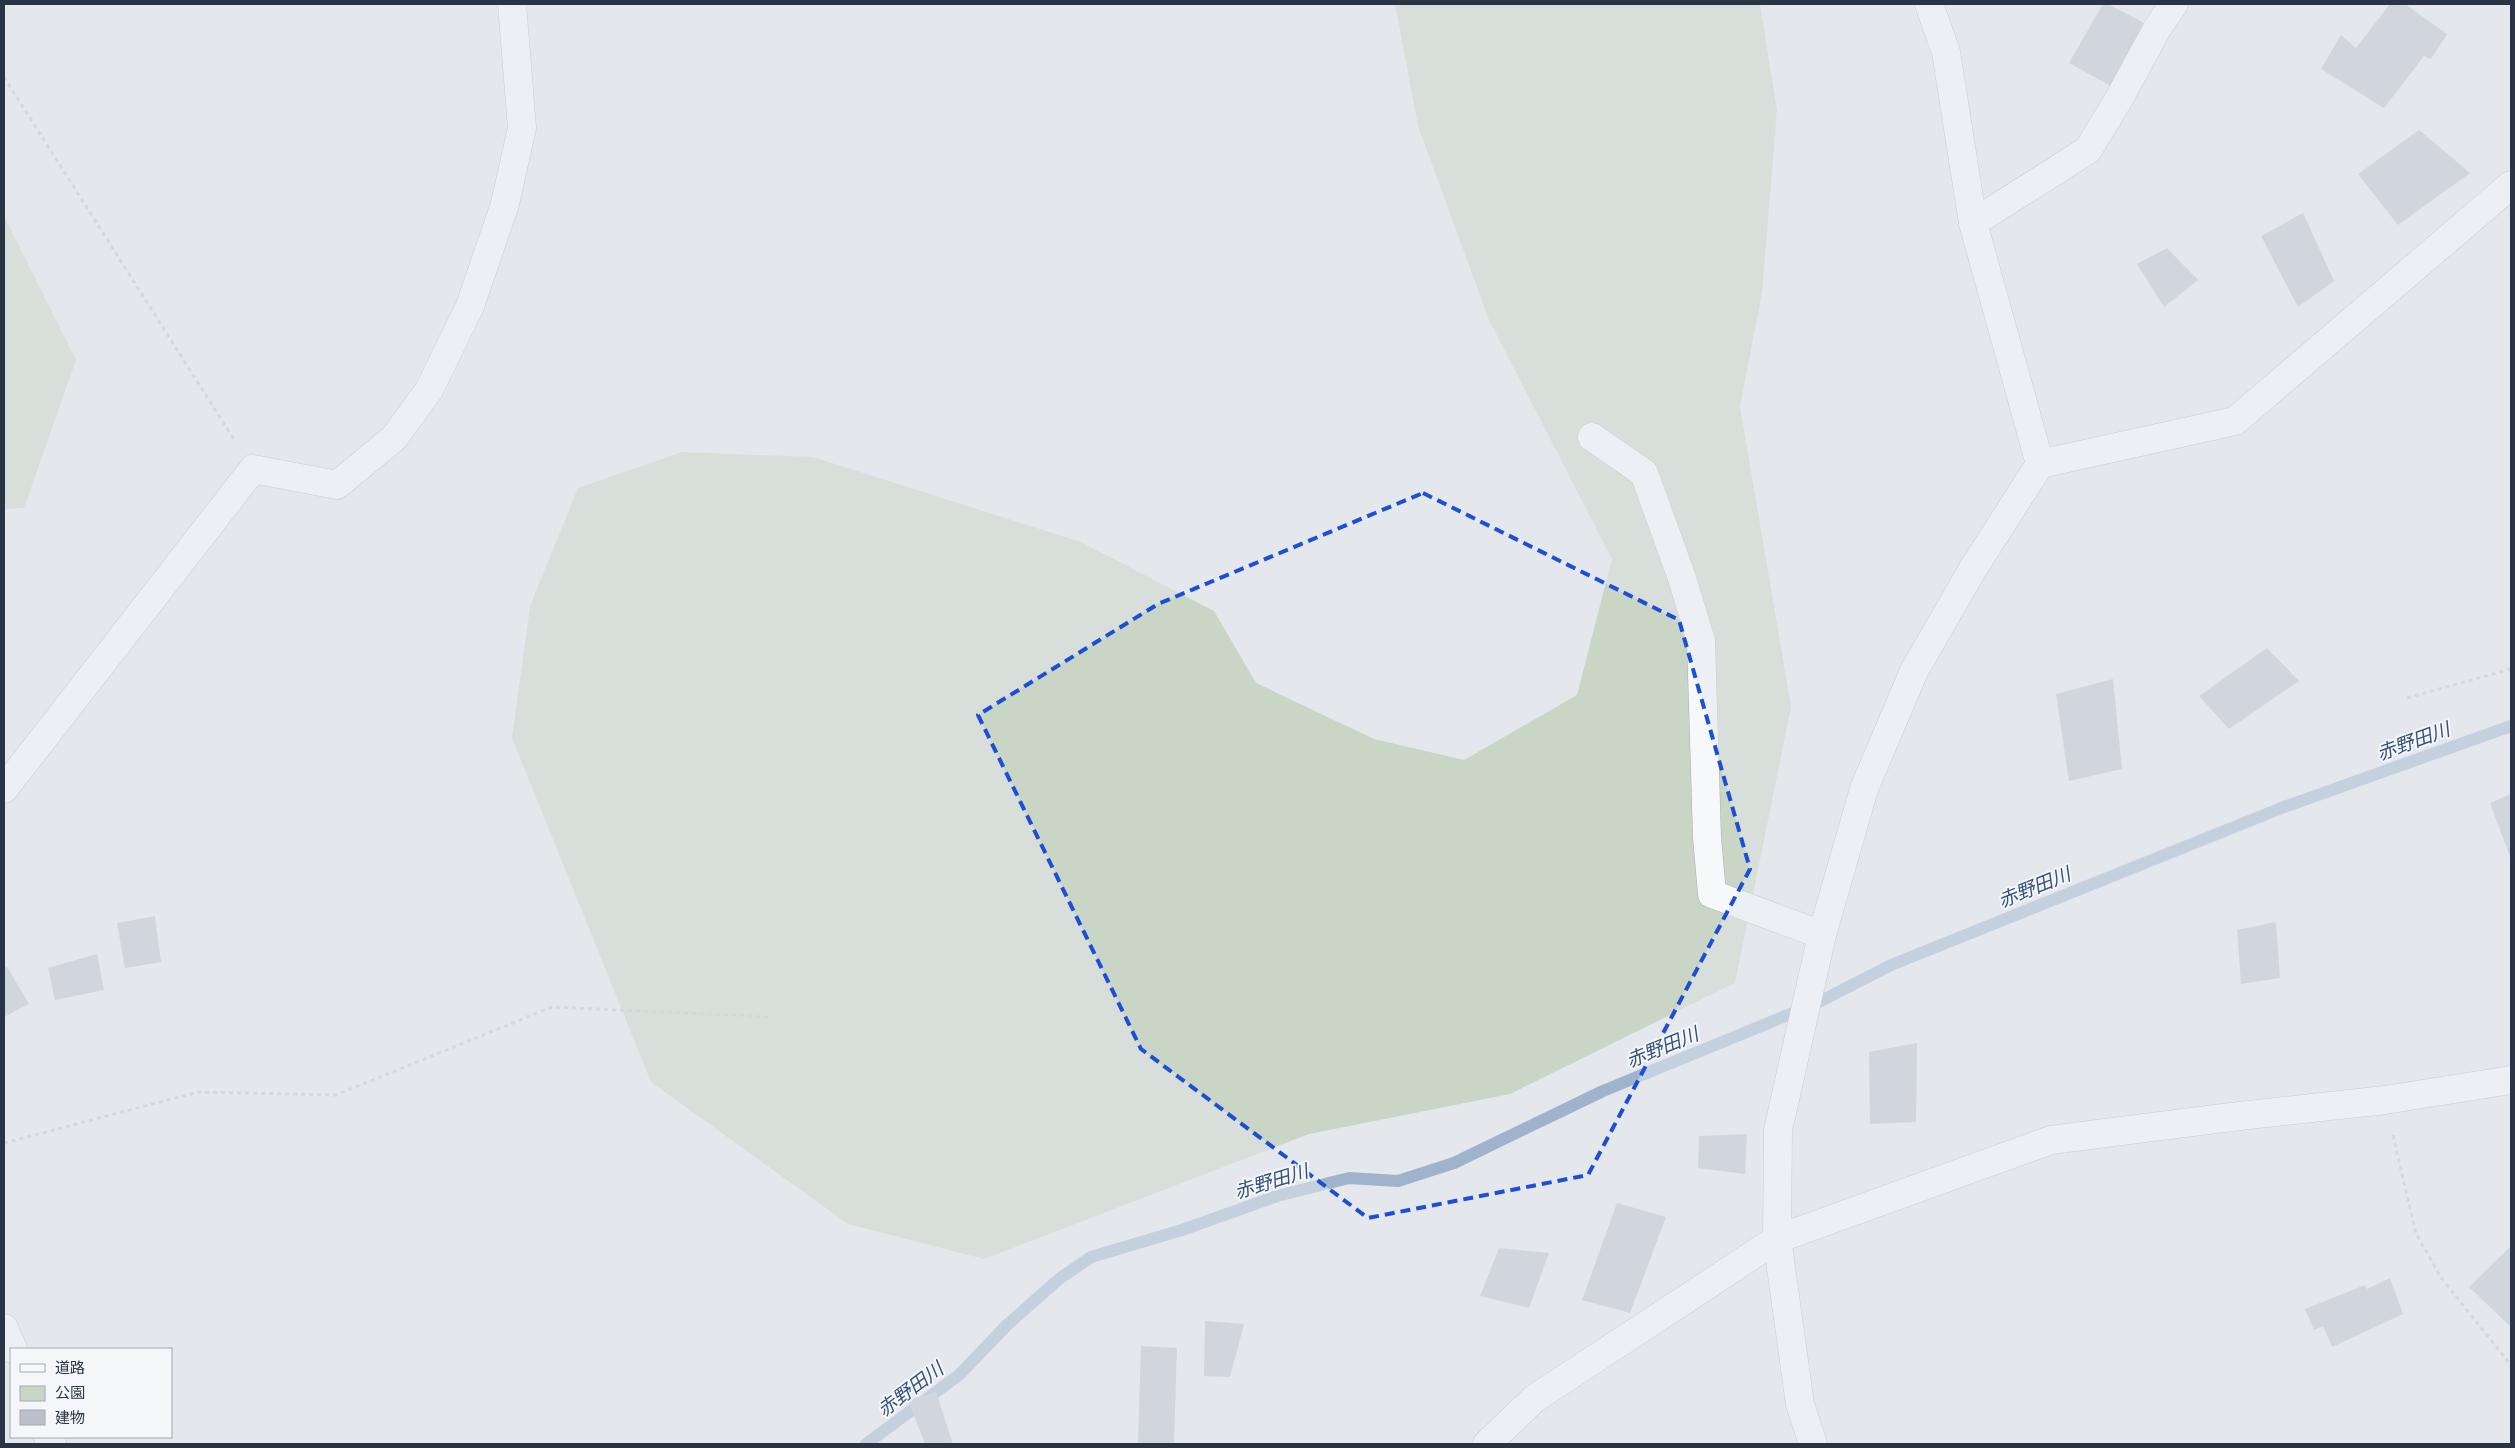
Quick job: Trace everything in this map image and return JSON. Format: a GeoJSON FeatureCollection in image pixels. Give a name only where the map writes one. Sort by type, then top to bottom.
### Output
{"type":"FeatureCollection","features":[{"type":"Feature","properties":{"kind":"street"},"geometry":{"type":"LineString","coordinates":[[4,789],[253,469],[338,485],[394,438],[429,390],[470,306],[505,204],[522,128],[512,4]]}},
{"type":"Feature","properties":{"kind":"street"},"geometry":{"type":"LineString","coordinates":[[1929,4],[1946,52],[1973,224],[2040,464]]}},
{"type":"Feature","properties":{"kind":"street"},"geometry":{"type":"LineString","coordinates":[[1973,224],[2088,150],[2120,97],[2158,26],[2174,4]]}},
{"type":"Feature","properties":{"kind":"street"},"geometry":{"type":"LineString","coordinates":[[1813,1444],[1800,1404],[1777,1239],[1778,1130],[1822,936],[1864,789],[1914,671],[1974,567],[2040,464],[2235,421],[2511,185]]}},
{"type":"Feature","properties":{"kind":"street"},"geometry":{"type":"LineString","coordinates":[[1592,437],[1644,473],[1682,578],[1701,641],[1707,838],[1712,894],[1822,936]]}},
{"type":"Feature","properties":{"kind":"street"},"geometry":{"type":"LineString","coordinates":[[1487,1444],[1534,1399],[1777,1239],[2051,1140],[2385,1100],[2511,1080]]}},
{"type":"Feature","properties":{"kind":"street"},"geometry":{"type":"LineString","coordinates":[[4,1328],[12,1348]]}},
{"type":"Feature","properties":{"kind":"path"},"geometry":{"type":"LineString","coordinates":[[4,77],[253,469]]}},
{"type":"Feature","properties":{"kind":"path"},"geometry":{"type":"LineString","coordinates":[[2407,698],[2511,669]]}},
{"type":"Feature","properties":{"kind":"path"},"geometry":{"type":"LineString","coordinates":[[4,1144],[198,1092],[336,1095],[552,1007],[772,1017]]}},
{"type":"Feature","properties":{"kind":"path"},"geometry":{"type":"LineString","coordinates":[[2385,1100],[2416,1234],[2442,1279],[2511,1365]]}},
{"type":"Feature","properties":{"kind":"highlighted area"},"geometry":{"type":"Polygon","coordinates":[[[1423,493],[1679,620],[1750,869],[1588,1175],[1368,1218],[1141,1049],[978,715],[1158,604],[1423,493]]]}},
{"type":"Feature","properties":{"kind":"green space"},"geometry":{"type":"Polygon","coordinates":[[[1395,4],[1760,4],[1777,110],[1762,293],[1740,406],[1791,707],[1735,983],[1510,1094],[1309,1134],[984,1259],[848,1224],[651,1082],[512,738],[530,606],[578,488],[682,452],[813,457],[1081,542],[1214,611],[1256,683],[1374,739],[1464,760],[1577,695],[1612,559],[1489,320],[1418,126],[1395,4]]]}},
{"type":"Feature","properties":{"kind":"green space"},"geometry":{"type":"Polygon","coordinates":[[[4,216],[76,360],[24,508],[4,509],[4,216]]]}},
{"type":"Feature","properties":{"kind":"building"},"geometry":{"type":"Polygon","coordinates":[[[2103,4],[2108,4],[2144,23],[2111,86],[2069,63],[2103,4]]]}},
{"type":"Feature","properties":{"kind":"building"},"geometry":{"type":"Polygon","coordinates":[[[2390,4],[2405,4],[2447,34],[2431,59],[2424,56],[2384,108],[2321,69],[2341,35],[2356,48],[2390,4]]]}},
{"type":"Feature","properties":{"kind":"building"},"geometry":{"type":"Polygon","coordinates":[[[2419,130],[2470,173],[2398,225],[2358,174],[2419,130]]]}},
{"type":"Feature","properties":{"kind":"building"},"geometry":{"type":"Polygon","coordinates":[[[2303,213],[2334,281],[2298,307],[2261,236],[2303,213]]]}},
{"type":"Feature","properties":{"kind":"building"},"geometry":{"type":"Polygon","coordinates":[[[2167,248],[2198,280],[2164,307],[2137,264],[2167,248]]]}},
{"type":"Feature","properties":{"kind":"building"},"geometry":{"type":"Polygon","coordinates":[[[2267,648],[2299,681],[2229,729],[2199,696],[2267,648]]]}},
{"type":"Feature","properties":{"kind":"building"},"geometry":{"type":"Polygon","coordinates":[[[2113,679],[2122,769],[2069,781],[2056,694],[2113,679]]]}},
{"type":"Feature","properties":{"kind":"building"},"geometry":{"type":"Polygon","coordinates":[[[2511,794],[2511,859],[2490,803],[2511,794]]]}},
{"type":"Feature","properties":{"kind":"building"},"geometry":{"type":"Polygon","coordinates":[[[155,916],[161,962],[125,968],[117,923],[155,916]]]}},
{"type":"Feature","properties":{"kind":"building"},"geometry":{"type":"Polygon","coordinates":[[[2276,922],[2280,978],[2241,984],[2237,930],[2276,922]]]}},
{"type":"Feature","properties":{"kind":"building"},"geometry":{"type":"Polygon","coordinates":[[[97,954],[104,990],[55,1000],[48,968],[97,954]]]}},
{"type":"Feature","properties":{"kind":"building"},"geometry":{"type":"Polygon","coordinates":[[[7,967],[29,1004],[4,1017],[4,968],[7,967]]]}},
{"type":"Feature","properties":{"kind":"building"},"geometry":{"type":"Polygon","coordinates":[[[1917,1043],[1916,1122],[1870,1124],[1869,1052],[1917,1043]]]}},
{"type":"Feature","properties":{"kind":"building"},"geometry":{"type":"Polygon","coordinates":[[[1747,1134],[1745,1174],[1698,1168],[1699,1136],[1747,1134]]]}},
{"type":"Feature","properties":{"kind":"building"},"geometry":{"type":"Polygon","coordinates":[[[1617,1203],[1666,1217],[1630,1313],[1582,1300],[1617,1203]]]}},
{"type":"Feature","properties":{"kind":"building"},"geometry":{"type":"Polygon","coordinates":[[[2511,1246],[2511,1327],[2469,1287],[2511,1246]]]}},
{"type":"Feature","properties":{"kind":"building"},"geometry":{"type":"Polygon","coordinates":[[[1499,1248],[1549,1253],[1529,1308],[1480,1296],[1499,1248]]]}},
{"type":"Feature","properties":{"kind":"building"},"geometry":{"type":"Polygon","coordinates":[[[2390,1278],[2403,1314],[2332,1347],[2323,1326],[2314,1330],[2305,1309],[2365,1285],[2367,1289],[2390,1278]]]}},
{"type":"Feature","properties":{"kind":"building"},"geometry":{"type":"Polygon","coordinates":[[[1205,1321],[1244,1324],[1230,1377],[1204,1376],[1205,1321]]]}},
{"type":"Feature","properties":{"kind":"building"},"geometry":{"type":"Polygon","coordinates":[[[1141,1346],[1177,1348],[1174,1444],[1138,1444],[1141,1346]]]}},
{"type":"Feature","properties":{"kind":"building"},"geometry":{"type":"Polygon","coordinates":[[[936,1392],[953,1444],[925,1444],[908,1400],[936,1392]]]}},
{"type":"Feature","properties":{"kind":"waterway","name":"赤野田川"},"geometry":{"type":"LineString","coordinates":[[866,1444],[959,1375],[1007,1325],[1059,1279],[1091,1257],[1182,1230],[1277,1196],[1349,1178],[1398,1181],[1454,1163],[1603,1091],[1817,1003],[1891,965],[2284,807],[2511,726]]}}]}
